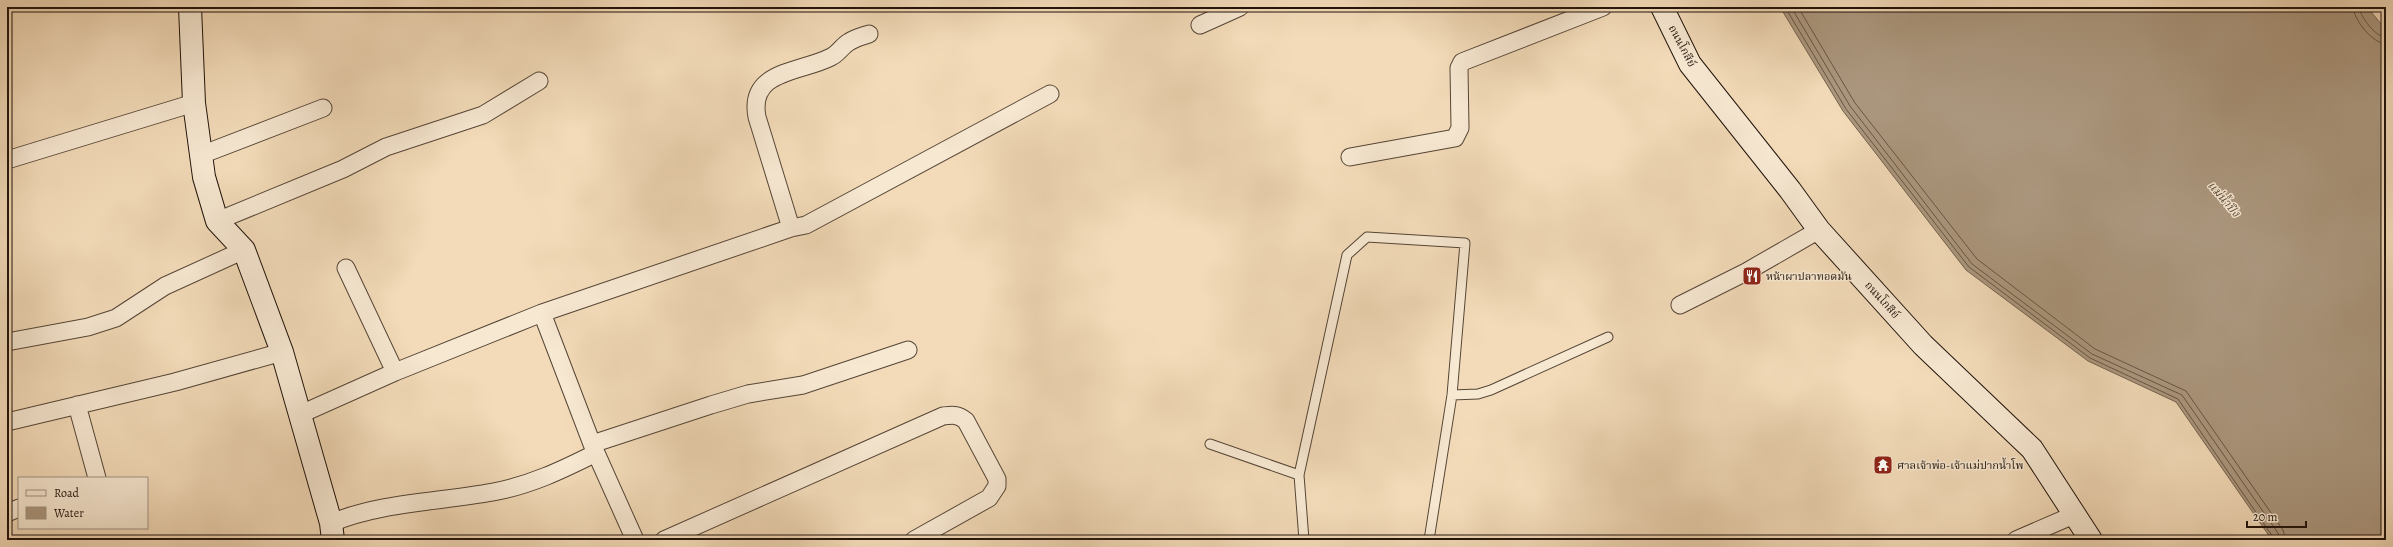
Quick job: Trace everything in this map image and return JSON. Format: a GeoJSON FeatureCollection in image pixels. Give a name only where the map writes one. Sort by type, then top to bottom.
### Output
{"type":"FeatureCollection","features":[{"type":"Feature","properties":{"kind":"street"},"geometry":{"type":"LineString","coordinates":[[190,7],[194,104],[204,177],[217,221],[244,250],[282,352],[301,414],[332,531],[358,512],[494,492],[541,480],[594,448],[741,396],[803,385],[908,350]]}},
{"type":"Feature","properties":{"kind":"street"},"geometry":{"type":"LineString","coordinates":[[1200,25],[1240,7]]}},
{"type":"Feature","properties":{"kind":"street"},"geometry":{"type":"LineString","coordinates":[[1350,156],[1454,138],[1460,128],[1459,68],[1462,62],[1603,7]]}},
{"type":"Feature","properties":{"kind":"street","name":"ถนนโกสีย์"},"geometry":{"type":"LineString","coordinates":[[1662,7],[1690,64],[1790,190],[1819,230],[1923,345],[2032,449],[2076,514],[2091,540]]}},
{"type":"Feature","properties":{"kind":"street"},"geometry":{"type":"LineString","coordinates":[[791,228],[757,117],[755,104],[757,93],[765,82],[830,58],[849,41],[869,34]]}},
{"type":"Feature","properties":{"kind":"street"},"geometry":{"type":"LineString","coordinates":[[217,221],[343,169],[386,147],[483,115],[539,81]]}},
{"type":"Feature","properties":{"kind":"street"},"geometry":{"type":"LineString","coordinates":[[301,414],[395,372],[542,313],[791,228],[806,225],[1050,94]]}},
{"type":"Feature","properties":{"kind":"street"},"geometry":{"type":"LineString","coordinates":[[7,160],[194,104]]}},
{"type":"Feature","properties":{"kind":"street"},"geometry":{"type":"LineString","coordinates":[[201,155],[323,108]]}},
{"type":"Feature","properties":{"kind":"street"},"geometry":{"type":"LineString","coordinates":[[1680,305],[1746,272],[1819,230]]}},
{"type":"Feature","properties":{"kind":"street"},"geometry":{"type":"LineString","coordinates":[[7,342],[88,327],[116,318],[165,286],[244,250]]}},
{"type":"Feature","properties":{"kind":"street"},"geometry":{"type":"LineString","coordinates":[[346,268],[395,372]]}},
{"type":"Feature","properties":{"kind":"street"},"geometry":{"type":"LineString","coordinates":[[542,313],[594,448],[635,540]]}},
{"type":"Feature","properties":{"kind":"street"},"geometry":{"type":"LineString","coordinates":[[7,422],[175,382],[282,352]]}},
{"type":"Feature","properties":{"kind":"street"},"geometry":{"type":"LineString","coordinates":[[77,405],[97,477]]}},
{"type":"Feature","properties":{"kind":"street"},"geometry":{"type":"LineString","coordinates":[[664,540],[943,416],[954,414],[961,416],[966,421],[997,479],[997,486],[989,498],[914,540]]}},
{"type":"Feature","properties":{"kind":"street"},"geometry":{"type":"LineString","coordinates":[[7,513],[18,508]]}},
{"type":"Feature","properties":{"kind":"street"},"geometry":{"type":"LineString","coordinates":[[2016,540],[2076,514]]}},
{"type":"Feature","properties":{"kind":"lane"},"geometry":{"type":"LineString","coordinates":[[1304,540],[1299,475],[1347,255],[1367,237],[1465,243],[1452,395],[1429,540]]}},
{"type":"Feature","properties":{"kind":"lane"},"geometry":{"type":"LineString","coordinates":[[1452,395],[1478,394],[1491,390],[1608,337]]}},
{"type":"Feature","properties":{"kind":"lane"},"geometry":{"type":"LineString","coordinates":[[1210,444],[1299,475]]}},
{"type":"Feature","properties":{"kind":"water","name":"แม่น้ำปิง"},"geometry":{"type":"Polygon","coordinates":[[[1780,7],[2367,7],[2386,30],[2386,540],[2272,540],[2176,402],[2088,361],[1966,270],[1843,111],[1780,7]]]}},
{"type":"Feature","properties":{"kind":"place","name":"หน้าผาปลาทอดมัน"},"geometry":{"type":"Point","coordinates":[1752,276]}},
{"type":"Feature","properties":{"kind":"place","name":"ศาลเจ้าพ่อ-เจ้าแม่ปากน้ำโพ"},"geometry":{"type":"Point","coordinates":[1883,465]}}]}
